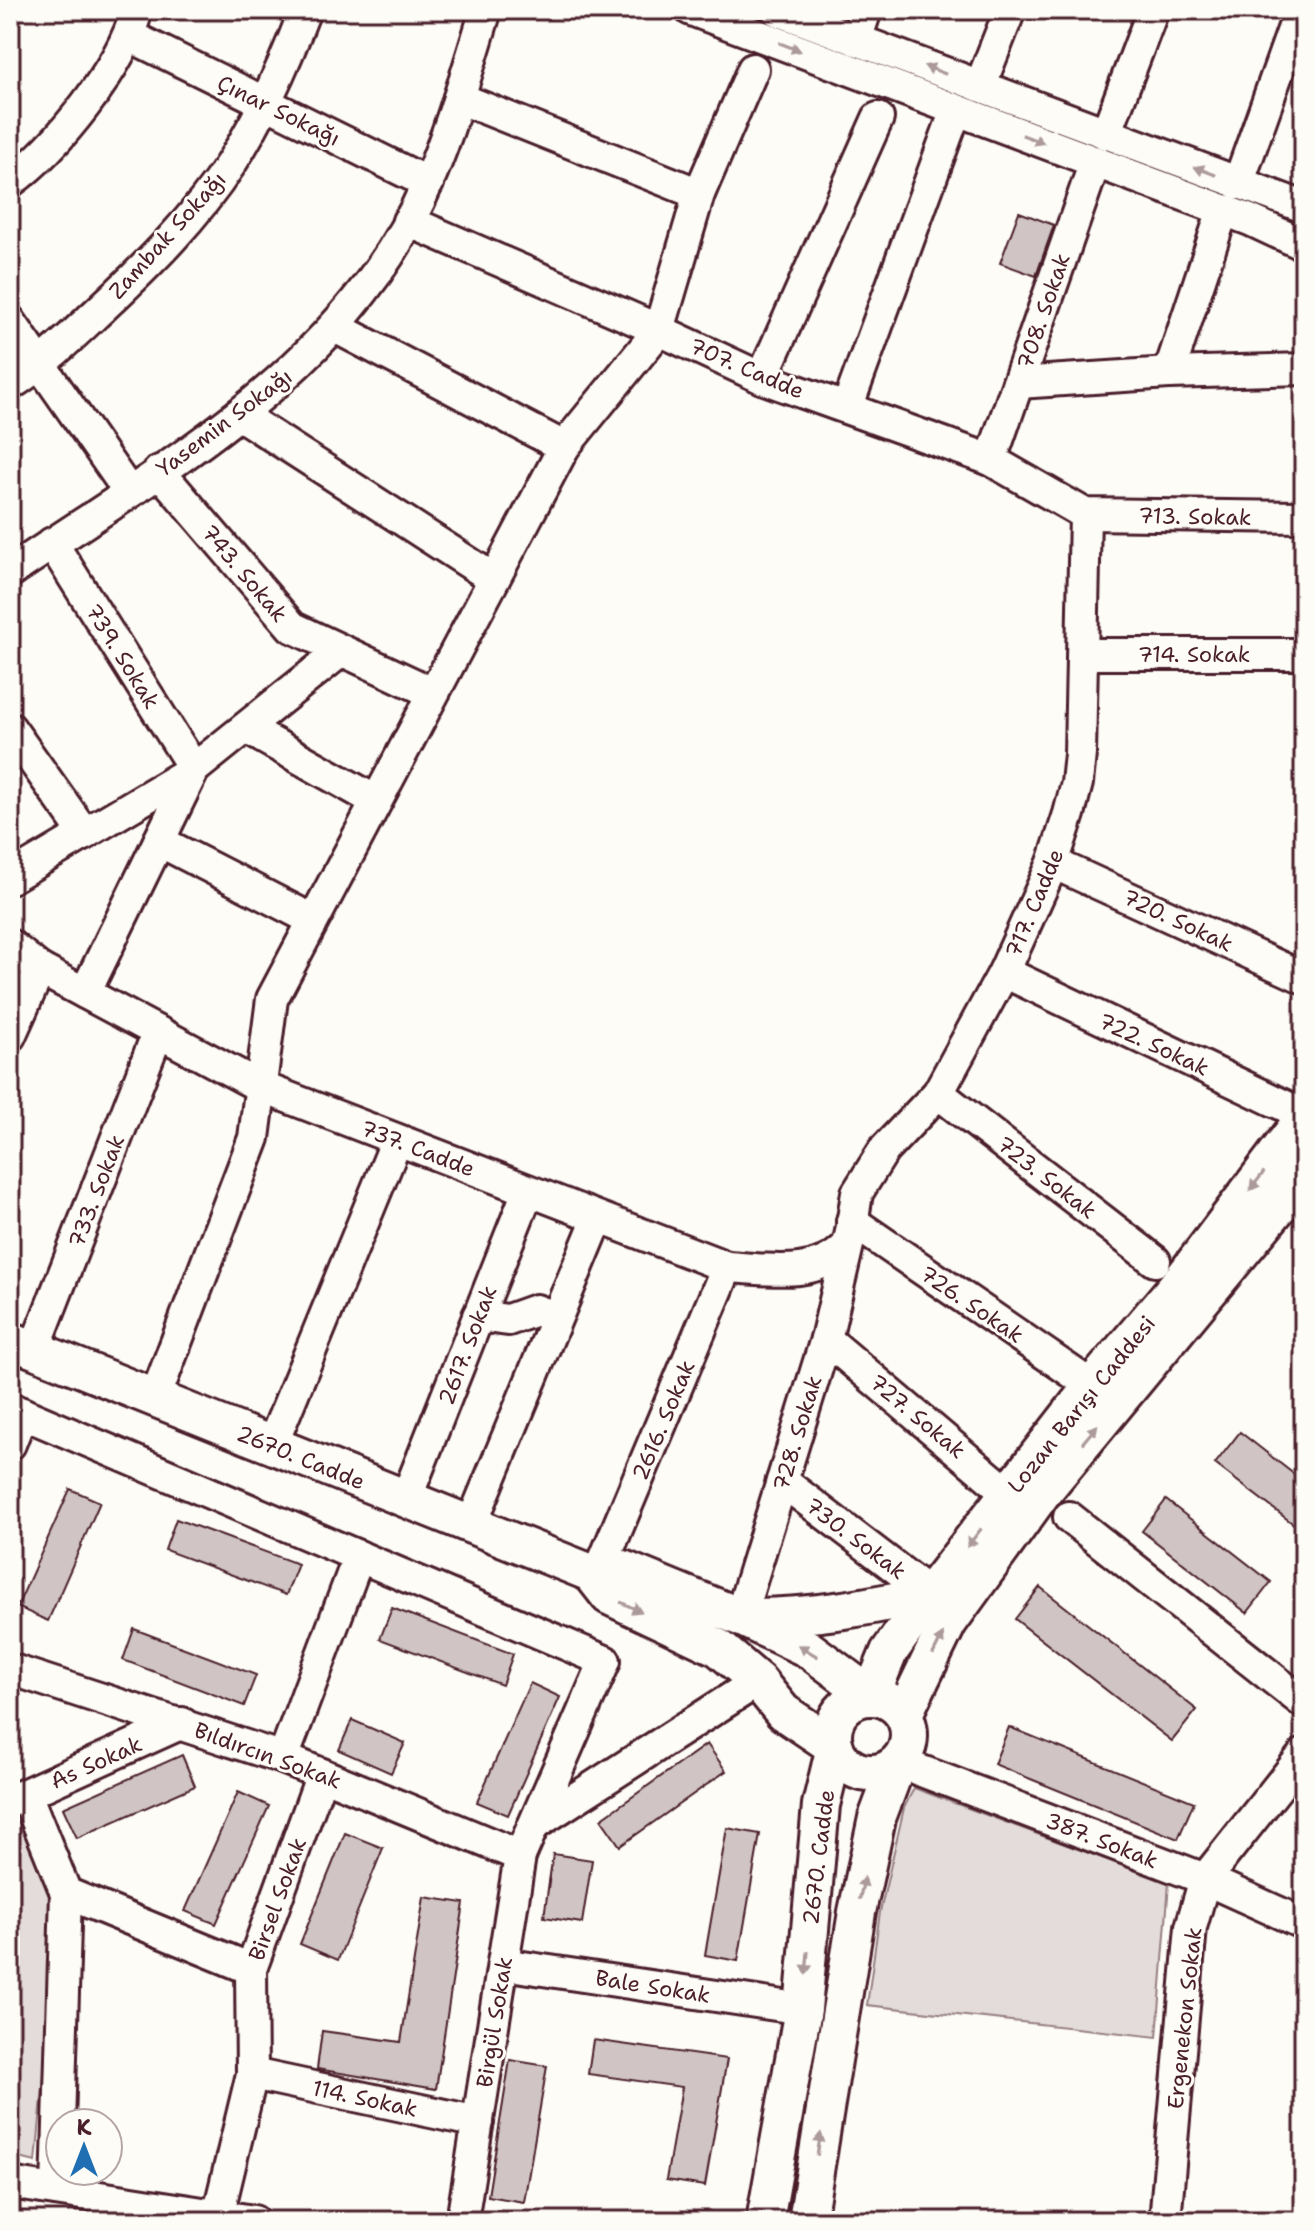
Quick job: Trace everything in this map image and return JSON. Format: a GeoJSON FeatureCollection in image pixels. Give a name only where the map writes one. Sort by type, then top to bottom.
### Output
{"type":"FeatureCollection","features":[{"type":"Feature","properties":{"kind":"main road","name":"Lozan Barışı Caddesi"},"geometry":{"type":"LineString","coordinates":[[871,1696],[889,1652],[930,1594],[1092,1386],[1181,1281],[1304,1117]]}},
{"type":"Feature","properties":{"kind":"main road","name":"Lozan Barışı Caddesi"},"geometry":{"type":"LineString","coordinates":[[904,1714],[948,1623],[1042,1493],[1304,1176]]}},
{"type":"Feature","properties":{"kind":"main road","name":"2670. Cadde"},"geometry":{"type":"LineString","coordinates":[[22,1345],[595,1572],[623,1569],[740,1617],[808,1649],[871,1696]]}},
{"type":"Feature","properties":{"kind":"main road","name":"2670. Cadde"},"geometry":{"type":"LineString","coordinates":[[595,1572],[609,1596],[719,1648],[758,1681],[783,1712],[835,1747],[821,1805],[803,2009],[765,2221]]}},
{"type":"Feature","properties":{"kind":"main road"},"geometry":{"type":"LineString","coordinates":[[740,1617],[795,1617],[845,1612],[930,1594]]}},
{"type":"Feature","properties":{"kind":"main road"},"geometry":{"type":"LineString","coordinates":[[859,1698],[884,1698],[904,1714],[910,1735],[908,1746],[898,1762],[885,1771],[861,1772],[850,1767],[835,1747],[834,1723],[840,1713],[859,1698]]}},
{"type":"Feature","properties":{"kind":"main road","name":"2670. Cadde"},"geometry":{"type":"LineString","coordinates":[[807,2221],[857,1912],[877,1818],[898,1762]]}},
{"type":"Feature","properties":{"kind":"street","name":"Zambak Sokağı"},"geometry":{"type":"LineString","coordinates":[[10,385],[43,364],[134,278],[189,218],[230,165],[264,102],[305,10]]}},
{"type":"Feature","properties":{"kind":"street","name":"Yasemin Sokağı"},"geometry":{"type":"LineString","coordinates":[[10,572],[240,415],[289,374],[335,327],[375,274],[428,183],[486,10]]}},
{"type":"Feature","properties":{"kind":"street"},"geometry":{"type":"LineString","coordinates":[[691,10],[956,110],[1238,184],[1304,207]]}},
{"type":"Feature","properties":{"kind":"street"},"geometry":{"type":"LineString","coordinates":[[777,10],[980,86],[1223,210],[1304,245]]}},
{"type":"Feature","properties":{"kind":"street"},"geometry":{"type":"LineString","coordinates":[[856,40],[866,10]]}},
{"type":"Feature","properties":{"kind":"street"},"geometry":{"type":"LineString","coordinates":[[980,86],[1010,10]]}},
{"type":"Feature","properties":{"kind":"street","name":"708. Sokak"},"geometry":{"type":"LineString","coordinates":[[991,460],[1100,148],[1153,10]]}},
{"type":"Feature","properties":{"kind":"street"},"geometry":{"type":"LineString","coordinates":[[1238,184],[1300,10]]}},
{"type":"Feature","properties":{"kind":"street","name":"Çınar Sokağı"},"geometry":{"type":"LineString","coordinates":[[133,23],[264,102],[428,183]]}},
{"type":"Feature","properties":{"kind":"street"},"geometry":{"type":"LineString","coordinates":[[10,182],[31,167],[62,135],[133,23]]}},
{"type":"Feature","properties":{"kind":"street"},"geometry":{"type":"LineString","coordinates":[[155,1398],[254,1138],[272,999],[564,447],[659,330],[699,194],[753,69]]}},
{"type":"Feature","properties":{"kind":"street"},"geometry":{"type":"LineString","coordinates":[[459,98],[699,194]]}},
{"type":"Feature","properties":{"kind":"street"},"geometry":{"type":"LineString","coordinates":[[847,408],[956,110]]}},
{"type":"Feature","properties":{"kind":"street"},"geometry":{"type":"LineString","coordinates":[[762,378],[878,118]]}},
{"type":"Feature","properties":{"kind":"street"},"geometry":{"type":"LineString","coordinates":[[1169,373],[1223,210]]}},
{"type":"Feature","properties":{"kind":"street","name":"707. Cadde"},"geometry":{"type":"LineString","coordinates":[[408,221],[762,378],[991,460],[1085,514]]}},
{"type":"Feature","properties":{"kind":"street"},"geometry":{"type":"LineString","coordinates":[[10,321],[43,364],[129,492]]}},
{"type":"Feature","properties":{"kind":"street"},"geometry":{"type":"LineString","coordinates":[[335,327],[564,447]]}},
{"type":"Feature","properties":{"kind":"street"},"geometry":{"type":"LineString","coordinates":[[1018,383],[1169,373],[1304,369]]}},
{"type":"Feature","properties":{"kind":"street"},"geometry":{"type":"LineString","coordinates":[[240,415],[494,579]]}},
{"type":"Feature","properties":{"kind":"street","name":"743. Sokak"},"geometry":{"type":"LineString","coordinates":[[159,471],[282,619],[300,632],[433,693]]}},
{"type":"Feature","properties":{"kind":"street","name":"713. Sokak"},"geometry":{"type":"LineString","coordinates":[[1085,514],[1304,517]]}},
{"type":"Feature","properties":{"kind":"street","name":"717. Cadde"},"geometry":{"type":"LineString","coordinates":[[849,1234],[857,1193],[866,1176],[884,1150],[938,1093],[1004,972],[1053,863],[1077,783],[1084,654],[1085,514]]}},
{"type":"Feature","properties":{"kind":"street","name":"739. Sokak"},"geometry":{"type":"LineString","coordinates":[[52,543],[194,769]]}},
{"type":"Feature","properties":{"kind":"street"},"geometry":{"type":"LineString","coordinates":[[10,878],[194,769],[341,651]]}},
{"type":"Feature","properties":{"kind":"street","name":"714. Sokak"},"geometry":{"type":"LineString","coordinates":[[1084,654],[1304,654]]}},
{"type":"Feature","properties":{"kind":"street"},"geometry":{"type":"LineString","coordinates":[[10,728],[85,834]]}},
{"type":"Feature","properties":{"kind":"street"},"geometry":{"type":"LineString","coordinates":[[246,728],[376,801]]}},
{"type":"Feature","properties":{"kind":"street"},"geometry":{"type":"LineString","coordinates":[[85,993],[194,769]]}},
{"type":"Feature","properties":{"kind":"street"},"geometry":{"type":"LineString","coordinates":[[159,841],[313,920]]}},
{"type":"Feature","properties":{"kind":"street","name":"720. Sokak"},"geometry":{"type":"LineString","coordinates":[[1053,863],[1304,978]]}},
{"type":"Feature","properties":{"kind":"street","name":"737. Cadde"},"geometry":{"type":"LineString","coordinates":[[10,945],[40,969],[261,1087],[727,1267],[817,1267],[835,1258],[849,1234]]}},
{"type":"Feature","properties":{"kind":"street"},"geometry":{"type":"LineString","coordinates":[[10,1036],[40,969]]}},
{"type":"Feature","properties":{"kind":"street","name":"722. Sokak"},"geometry":{"type":"LineString","coordinates":[[1004,972],[1304,1117]]}},
{"type":"Feature","properties":{"kind":"street","name":"733. Sokak"},"geometry":{"type":"LineString","coordinates":[[22,1345],[158,1032]]}},
{"type":"Feature","properties":{"kind":"street","name":"723. Sokak"},"geometry":{"type":"LineString","coordinates":[[938,1093],[1155,1261]]}},
{"type":"Feature","properties":{"kind":"street"},"geometry":{"type":"LineString","coordinates":[[272,1445],[397,1140]]}},
{"type":"Feature","properties":{"kind":"street","name":"2617. Sokak"},"geometry":{"type":"LineString","coordinates":[[406,1499],[528,1191]]}},
{"type":"Feature","properties":{"kind":"street"},"geometry":{"type":"LineString","coordinates":[[471,1525],[598,1218]]}},
{"type":"Feature","properties":{"kind":"street","name":"728. Sokak"},"geometry":{"type":"LineString","coordinates":[[740,1617],[826,1339],[849,1234]]}},
{"type":"Feature","properties":{"kind":"street","name":"726. Sokak"},"geometry":{"type":"LineString","coordinates":[[849,1234],[1092,1386]]}},
{"type":"Feature","properties":{"kind":"street","name":"2616. Sokak"},"geometry":{"type":"LineString","coordinates":[[595,1572],[727,1267]]}},
{"type":"Feature","properties":{"kind":"street"},"geometry":{"type":"LineString","coordinates":[[478,1316],[508,1320],[536,1310],[555,1317]]}},
{"type":"Feature","properties":{"kind":"street","name":"727. Sokak"},"geometry":{"type":"LineString","coordinates":[[826,1339],[1009,1494]]}},
{"type":"Feature","properties":{"kind":"street"},"geometry":{"type":"LineString","coordinates":[[10,1444],[16,1411],[359,1556],[283,1758]]}},
{"type":"Feature","properties":{"kind":"street","name":"730. Sokak"},"geometry":{"type":"LineString","coordinates":[[782,1481],[930,1594]]}},
{"type":"Feature","properties":{"kind":"street"},"geometry":{"type":"LineString","coordinates":[[1069,1517],[1304,1703]]}},
{"type":"Feature","properties":{"kind":"street","name":"Birgül Sokak"},"geometry":{"type":"LineString","coordinates":[[359,1556],[605,1661],[520,1856],[462,2221]]}},
{"type":"Feature","properties":{"kind":"street","name":"Bıldırcın Sokak"},"geometry":{"type":"LineString","coordinates":[[10,1669],[283,1758],[520,1856]]}},
{"type":"Feature","properties":{"kind":"street"},"geometry":{"type":"LineString","coordinates":[[534,1825],[758,1681]]}},
{"type":"Feature","properties":{"kind":"street","name":"As Sokak"},"geometry":{"type":"LineString","coordinates":[[18,1797],[182,1723]]}},
{"type":"Feature","properties":{"kind":"street","name":"Ergenekon Sokak"},"geometry":{"type":"LineString","coordinates":[[1165,2221],[1191,1927],[1205,1879],[1304,1754]]}},
{"type":"Feature","properties":{"kind":"street","name":"387. Sokak"},"geometry":{"type":"LineString","coordinates":[[898,1762],[1205,1879],[1304,1924]]}},
{"type":"Feature","properties":{"kind":"street","name":"Birsel Sokak"},"geometry":{"type":"LineString","coordinates":[[218,2215],[252,2074],[251,1969],[322,1774]]}},
{"type":"Feature","properties":{"kind":"street"},"geometry":{"type":"LineString","coordinates":[[18,1797],[66,1893],[57,2190]]}},
{"type":"Feature","properties":{"kind":"street"},"geometry":{"type":"LineString","coordinates":[[66,1893],[251,1969]]}},
{"type":"Feature","properties":{"kind":"street","name":"Bale Sokak"},"geometry":{"type":"LineString","coordinates":[[503,1964],[803,2009]]}},
{"type":"Feature","properties":{"kind":"street","name":"114. Sokak"},"geometry":{"type":"LineString","coordinates":[[252,2074],[478,2122]]}},
{"type":"Feature","properties":{"kind":"street"},"geometry":{"type":"LineString","coordinates":[[10,2183],[254,2221]]}},
{"type":"Feature","properties":{"kind":"shaded area"},"geometry":{"type":"Polygon","coordinates":[[[914,1788],[1169,1883],[1157,2037],[867,2005],[880,1912],[904,1808],[914,1788]]]}},
{"type":"Feature","properties":{"kind":"shaded area"},"geometry":{"type":"Polygon","coordinates":[[[18,1812],[53,1889],[58,1925],[36,2162],[10,2156],[10,1816],[18,1812]]]}},
{"type":"Feature","properties":{"kind":"building"},"geometry":{"type":"Polygon","coordinates":[[[1019,212],[1054,225],[1036,276],[1000,263],[1019,212]]]}},
{"type":"Feature","properties":{"kind":"building"},"geometry":{"type":"Polygon","coordinates":[[[1240,1432],[1304,1482],[1304,1532],[1215,1464],[1240,1432]]]}},
{"type":"Feature","properties":{"kind":"building"},"geometry":{"type":"Polygon","coordinates":[[[70,1489],[100,1502],[48,1621],[17,1607],[70,1489]]]}},
{"type":"Feature","properties":{"kind":"building"},"geometry":{"type":"Polygon","coordinates":[[[1166,1500],[1271,1582],[1247,1613],[1142,1531],[1166,1500]]]}},
{"type":"Feature","properties":{"kind":"building"},"geometry":{"type":"Polygon","coordinates":[[[176,1519],[298,1564],[286,1595],[165,1550],[176,1519]]]}},
{"type":"Feature","properties":{"kind":"building"},"geometry":{"type":"Polygon","coordinates":[[[1040,1587],[1197,1710],[1172,1741],[1015,1619],[1040,1587]]]}},
{"type":"Feature","properties":{"kind":"building"},"geometry":{"type":"Polygon","coordinates":[[[392,1608],[513,1654],[502,1685],[380,1639],[392,1608]]]}},
{"type":"Feature","properties":{"kind":"building"},"geometry":{"type":"Polygon","coordinates":[[[134,1629],[256,1675],[244,1706],[123,1660],[134,1629]]]}},
{"type":"Feature","properties":{"kind":"building"},"geometry":{"type":"Polygon","coordinates":[[[530,1683],[560,1697],[508,1815],[477,1802],[530,1683]]]}},
{"type":"Feature","properties":{"kind":"building"},"geometry":{"type":"Polygon","coordinates":[[[352,1720],[405,1743],[391,1773],[339,1750],[352,1720]]]}},
{"type":"Feature","properties":{"kind":"building"},"geometry":{"type":"Polygon","coordinates":[[[1009,1727],[1194,1802],[1178,1839],[994,1764],[1009,1727]]]}},
{"type":"Feature","properties":{"kind":"building"},"geometry":{"type":"Polygon","coordinates":[[[707,1744],[726,1771],[620,1846],[601,1819],[707,1744]]]}},
{"type":"Feature","properties":{"kind":"building"},"geometry":{"type":"Polygon","coordinates":[[[182,1755],[195,1786],[77,1838],[63,1808],[182,1755]]]}},
{"type":"Feature","properties":{"kind":"building"},"geometry":{"type":"Polygon","coordinates":[[[238,1792],[269,1806],[216,1924],[185,1911],[238,1792]]]}},
{"type":"Feature","properties":{"kind":"building"},"geometry":{"type":"Polygon","coordinates":[[[727,1828],[760,1834],[738,1961],[705,1955],[727,1828]]]}},
{"type":"Feature","properties":{"kind":"building"},"geometry":{"type":"Polygon","coordinates":[[[345,1833],[383,1848],[338,1960],[300,1944],[345,1833]]]}},
{"type":"Feature","properties":{"kind":"building"},"geometry":{"type":"Polygon","coordinates":[[[553,1854],[592,1860],[582,1923],[544,1917],[553,1854]]]}},
{"type":"Feature","properties":{"kind":"building"},"geometry":{"type":"Polygon","coordinates":[[[424,1897],[464,1903],[436,2089],[317,2069],[322,2031],[401,2042],[424,1897]]]}},
{"type":"Feature","properties":{"kind":"building"},"geometry":{"type":"Polygon","coordinates":[[[593,2040],[727,2059],[705,2186],[666,2180],[682,2087],[588,2074],[593,2040]]]}},
{"type":"Feature","properties":{"kind":"building"},"geometry":{"type":"Polygon","coordinates":[[[510,2060],[547,2066],[524,2202],[488,2196],[510,2060]]]}}]}
